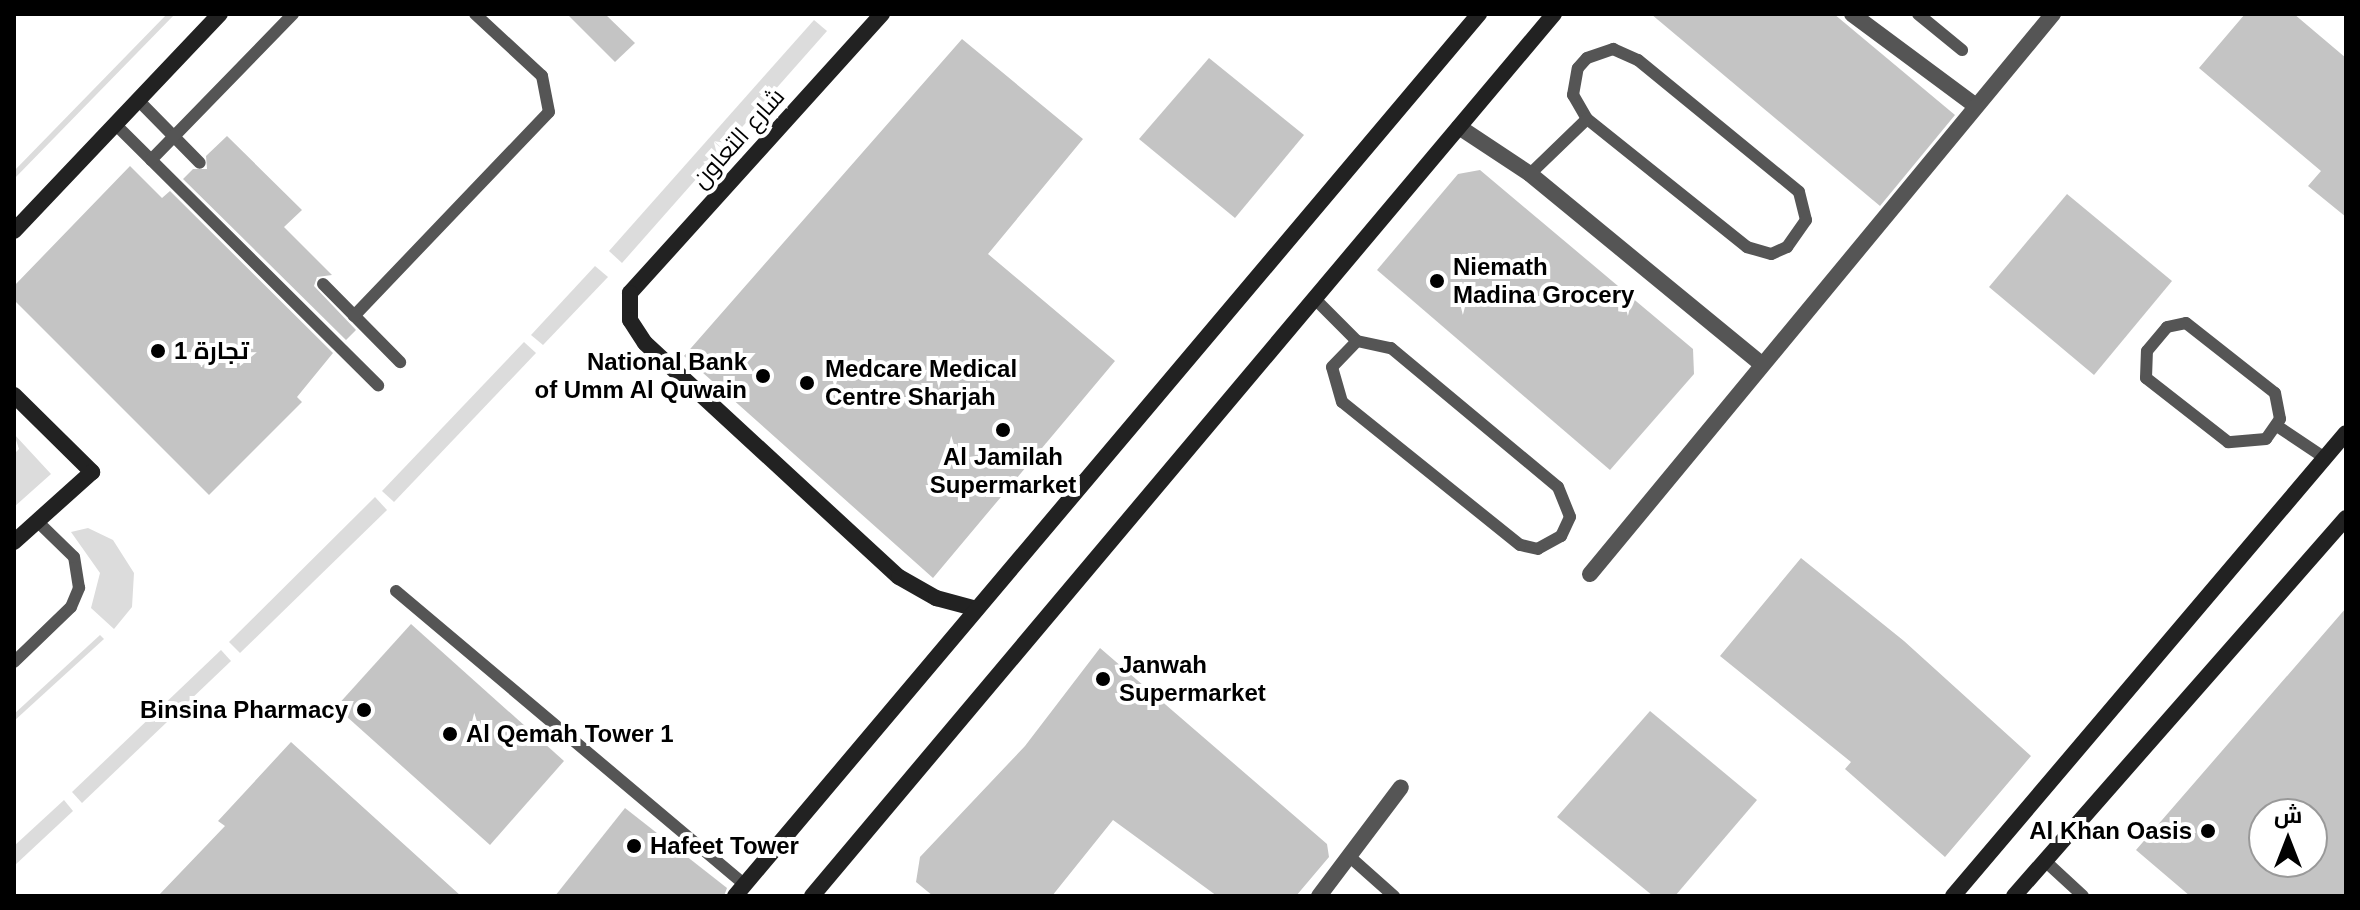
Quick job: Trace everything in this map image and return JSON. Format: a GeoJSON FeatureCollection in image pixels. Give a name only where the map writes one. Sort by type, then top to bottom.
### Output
{"type":"FeatureCollection","features":[{"type":"Feature","properties":{"kind":"street"},"geometry":{"type":"LineString","coordinates":[[14,231],[220,14]]}},
{"type":"Feature","properties":{"kind":"street","name":"شارع التعاون"},"geometry":{"type":"LineString","coordinates":[[882,14],[630,293],[630,320],[645,343],[884,563],[936,598],[977,609]]}},
{"type":"Feature","properties":{"kind":"street"},"geometry":{"type":"LineString","coordinates":[[740,890],[1479,14]]}},
{"type":"Feature","properties":{"kind":"street"},"geometry":{"type":"LineString","coordinates":[[812,896],[1554,14]]}},
{"type":"Feature","properties":{"kind":"street"},"geometry":{"type":"LineString","coordinates":[[1852,14],[1973,104]]}},
{"type":"Feature","properties":{"kind":"street"},"geometry":{"type":"LineString","coordinates":[[1590,574],[1973,104],[2053,14]]}},
{"type":"Feature","properties":{"kind":"street"},"geometry":{"type":"LineString","coordinates":[[1459,127],[1530,174],[1761,364]]}},
{"type":"Feature","properties":{"kind":"street"},"geometry":{"type":"LineString","coordinates":[[14,395],[92,472],[14,542]]}},
{"type":"Feature","properties":{"kind":"street"},"geometry":{"type":"LineString","coordinates":[[1953,896],[2346,433]]}},
{"type":"Feature","properties":{"kind":"street"},"geometry":{"type":"LineString","coordinates":[[2014,896],[2346,518]]}},
{"type":"Feature","properties":{"kind":"street"},"geometry":{"type":"LineString","coordinates":[[1319,896],[1401,787]]}},
{"type":"Feature","properties":{"kind":"lane"},"geometry":{"type":"LineString","coordinates":[[151,160],[293,14]]}},
{"type":"Feature","properties":{"kind":"lane"},"geometry":{"type":"LineString","coordinates":[[354,316],[549,112],[542,76],[475,14]]}},
{"type":"Feature","properties":{"kind":"lane"},"geometry":{"type":"LineString","coordinates":[[1918,14],[1962,50]]}},
{"type":"Feature","properties":{"kind":"lane"},"geometry":{"type":"LineString","coordinates":[[1599,51],[1627,52],[1799,192],[1806,220],[1779,252],[1754,252],[1587,119],[1573,95],[1578,68],[1599,51]]}},
{"type":"Feature","properties":{"kind":"lane"},"geometry":{"type":"LineString","coordinates":[[138,100],[200,163]]}},
{"type":"Feature","properties":{"kind":"lane"},"geometry":{"type":"LineString","coordinates":[[1530,174],[1587,119]]}},
{"type":"Feature","properties":{"kind":"lane"},"geometry":{"type":"LineString","coordinates":[[115,124],[378,385]]}},
{"type":"Feature","properties":{"kind":"lane"},"geometry":{"type":"LineString","coordinates":[[323,284],[400,362]]}},
{"type":"Feature","properties":{"kind":"lane"},"geometry":{"type":"LineString","coordinates":[[1314,298],[1357,341],[1391,348],[1558,487],[1570,517],[1561,536],[1547,547],[1520,545],[1342,402],[1332,367],[1357,341]]}},
{"type":"Feature","properties":{"kind":"lane"},"geometry":{"type":"LineString","coordinates":[[2167,327],[2196,327],[2275,393],[2277,426],[2258,443],[2220,437],[2146,378],[2147,351],[2167,327]]}},
{"type":"Feature","properties":{"kind":"lane"},"geometry":{"type":"LineString","coordinates":[[2277,426],[2325,458]]}},
{"type":"Feature","properties":{"kind":"lane"},"geometry":{"type":"LineString","coordinates":[[14,662],[71,607],[79,588],[74,557],[37,521]]}},
{"type":"Feature","properties":{"kind":"lane"},"geometry":{"type":"LineString","coordinates":[[396,591],[740,890]]}},
{"type":"Feature","properties":{"kind":"lane"},"geometry":{"type":"LineString","coordinates":[[1350,857],[1394,896]]}},
{"type":"Feature","properties":{"kind":"lane"},"geometry":{"type":"LineString","coordinates":[[2044,860],[2083,896]]}},
{"type":"Feature","properties":{"kind":"shaded area"},"geometry":{"type":"Polygon","coordinates":[[[167,14],[175,14],[14,179],[14,171],[167,14]]]}},
{"type":"Feature","properties":{"kind":"shaded area"},"geometry":{"type":"Polygon","coordinates":[[[814,20],[827,31],[622,263],[609,251],[814,20]]]}},
{"type":"Feature","properties":{"kind":"shaded area"},"geometry":{"type":"Polygon","coordinates":[[[595,266],[608,277],[543,345],[531,335],[595,266]]]}},
{"type":"Feature","properties":{"kind":"shaded area"},"geometry":{"type":"Polygon","coordinates":[[[524,342],[536,353],[394,502],[382,491],[524,342]]]}},
{"type":"Feature","properties":{"kind":"shaded area"},"geometry":{"type":"Polygon","coordinates":[[[14,434],[51,474],[14,507],[14,454],[19,449],[14,434]]]}},
{"type":"Feature","properties":{"kind":"shaded area"},"geometry":{"type":"Polygon","coordinates":[[[375,497],[387,510],[240,653],[229,642],[375,497]]]}},
{"type":"Feature","properties":{"kind":"shaded area"},"geometry":{"type":"Polygon","coordinates":[[[88,528],[113,540],[134,573],[132,607],[114,629],[91,608],[100,573],[71,532],[88,528]]]}},
{"type":"Feature","properties":{"kind":"shaded area"},"geometry":{"type":"Polygon","coordinates":[[[100,635],[104,639],[14,721],[14,714],[100,635]]]}},
{"type":"Feature","properties":{"kind":"shaded area"},"geometry":{"type":"Polygon","coordinates":[[[221,650],[231,661],[82,803],[72,792],[221,650]]]}},
{"type":"Feature","properties":{"kind":"shaded area"},"geometry":{"type":"Polygon","coordinates":[[[64,800],[73,811],[14,866],[14,846],[64,800]]]}},
{"type":"Feature","properties":{"kind":"building"},"geometry":{"type":"Polygon","coordinates":[[[567,14],[605,14],[635,43],[615,62],[567,14]]]}},
{"type":"Feature","properties":{"kind":"building"},"geometry":{"type":"Polygon","coordinates":[[[1651,14],[1834,14],[1955,115],[1880,206],[1651,14]]]}},
{"type":"Feature","properties":{"kind":"building"},"geometry":{"type":"Polygon","coordinates":[[[2245,14],[2294,14],[2346,58],[2346,217],[2308,186],[2321,171],[2199,68],[2245,14]]]}},
{"type":"Feature","properties":{"kind":"building"},"geometry":{"type":"Polygon","coordinates":[[[962,39],[1083,139],[988,254],[1115,361],[933,578],[684,356],[962,39]]]}},
{"type":"Feature","properties":{"kind":"building"},"geometry":{"type":"Polygon","coordinates":[[[1209,58],[1304,135],[1235,218],[1139,139],[1209,58]]]}},
{"type":"Feature","properties":{"kind":"building"},"geometry":{"type":"Polygon","coordinates":[[[227,136],[302,210],[284,227],[332,275],[317,277],[314,286],[356,330],[346,340],[183,179],[193,169],[207,169],[206,156],[227,136]]]}},
{"type":"Feature","properties":{"kind":"building","name":"تجارة 1"},"geometry":{"type":"Polygon","coordinates":[[[130,166],[162,198],[170,191],[333,353],[297,397],[302,402],[209,495],[14,300],[14,286],[130,166]]]}},
{"type":"Feature","properties":{"kind":"building"},"geometry":{"type":"Polygon","coordinates":[[[1480,170],[1693,349],[1694,374],[1610,470],[1377,270],[1458,174],[1480,170]]]}},
{"type":"Feature","properties":{"kind":"building"},"geometry":{"type":"Polygon","coordinates":[[[2067,194],[2172,281],[2094,375],[1989,287],[2067,194]]]}},
{"type":"Feature","properties":{"kind":"building"},"geometry":{"type":"Polygon","coordinates":[[[1801,558],[1904,641],[2031,756],[1945,857],[1845,769],[1851,762],[1720,656],[1801,558]]]}},
{"type":"Feature","properties":{"kind":"building"},"geometry":{"type":"Polygon","coordinates":[[[2346,608],[2346,896],[2190,896],[2136,850],[2346,608]]]}},
{"type":"Feature","properties":{"kind":"building","name":"Al Qemah Tower 1"},"geometry":{"type":"Polygon","coordinates":[[[411,624],[564,761],[490,845],[336,707],[411,624]]]}},
{"type":"Feature","properties":{"kind":"building"},"geometry":{"type":"Polygon","coordinates":[[[1100,648],[1327,844],[1329,857],[1296,896],[1217,896],[1113,820],[1052,896],[933,896],[916,882],[920,857],[1025,746],[1100,648]]]}},
{"type":"Feature","properties":{"kind":"building"},"geometry":{"type":"Polygon","coordinates":[[[1650,711],[1757,800],[1675,896],[1653,896],[1557,817],[1650,711]]]}},
{"type":"Feature","properties":{"kind":"building"},"geometry":{"type":"Polygon","coordinates":[[[291,742],[461,896],[158,896],[225,826],[218,821],[291,742]]]}},
{"type":"Feature","properties":{"kind":"building","name":"Hafeet Tower"},"geometry":{"type":"Polygon","coordinates":[[[625,808],[727,888],[724,896],[555,896],[625,808]]]}},
{"type":"Feature","properties":{"kind":"place","name":"Niemath Madina Grocery"},"geometry":{"type":"Point","coordinates":[1437,281]}},
{"type":"Feature","properties":{"kind":"place","name":"تجارة 1"},"geometry":{"type":"Point","coordinates":[158,351]}},
{"type":"Feature","properties":{"kind":"place","name":"National Bank of Umm Al Quwain"},"geometry":{"type":"Point","coordinates":[763,376]}},
{"type":"Feature","properties":{"kind":"place","name":"Medcare Medical Centre Sharjah"},"geometry":{"type":"Point","coordinates":[807,383]}},
{"type":"Feature","properties":{"kind":"place","name":"Al Jamilah Supermarket"},"geometry":{"type":"Point","coordinates":[1003,430]}},
{"type":"Feature","properties":{"kind":"place","name":"Janwah Supermarket"},"geometry":{"type":"Point","coordinates":[1103,679]}},
{"type":"Feature","properties":{"kind":"place","name":"Binsina Pharmacy"},"geometry":{"type":"Point","coordinates":[364,710]}},
{"type":"Feature","properties":{"kind":"place","name":"Al Qemah Tower 1"},"geometry":{"type":"Point","coordinates":[450,734]}},
{"type":"Feature","properties":{"kind":"place","name":"Al Khan Oasis"},"geometry":{"type":"Point","coordinates":[2208,831]}},
{"type":"Feature","properties":{"kind":"place","name":"Hafeet Tower"},"geometry":{"type":"Point","coordinates":[634,846]}}]}
